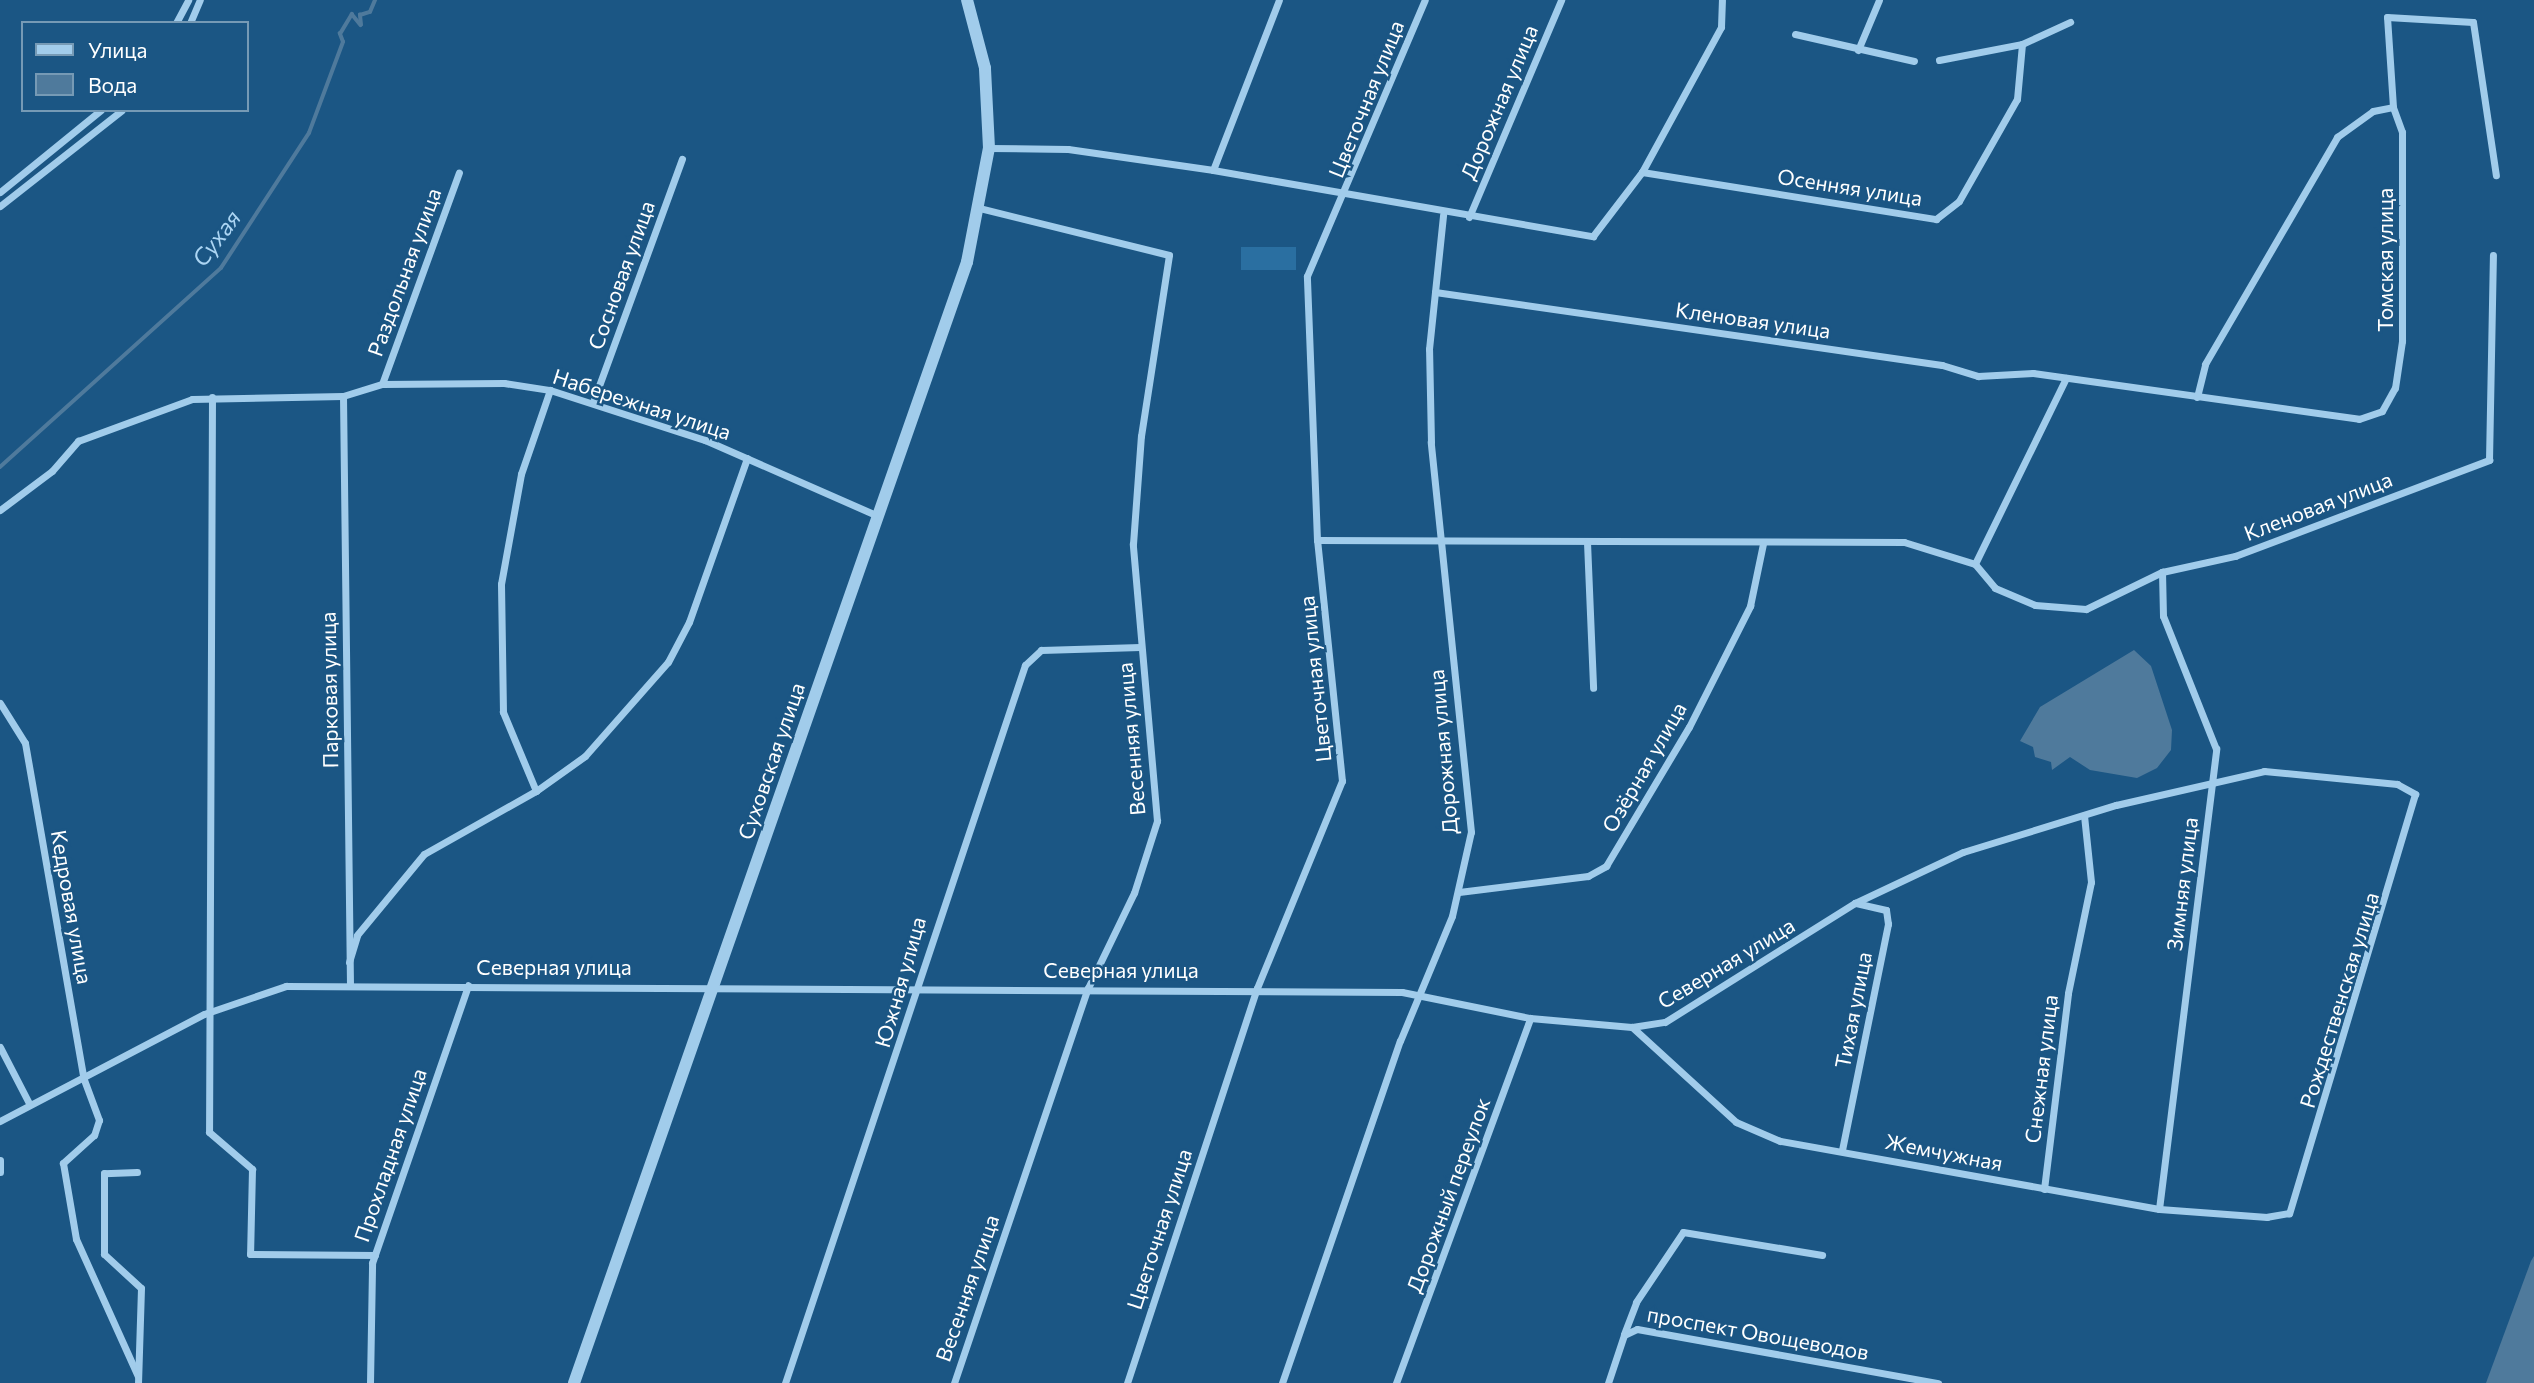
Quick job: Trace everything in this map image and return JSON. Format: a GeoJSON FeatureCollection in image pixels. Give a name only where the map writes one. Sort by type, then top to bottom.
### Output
{"type":"FeatureCollection","features":[{"type":"Feature","properties":{"kind":"street"},"geometry":{"type":"LineString","coordinates":[[177,21],[188,0]]}},
{"type":"Feature","properties":{"kind":"street"},"geometry":{"type":"LineString","coordinates":[[191,21],[200,0]]}},
{"type":"Feature","properties":{"kind":"street","name":"Суховская улица"},"geometry":{"type":"LineString","coordinates":[[574,1383],[967,262],[989,148],[985,68],[967,0]]}},
{"type":"Feature","properties":{"kind":"street"},"geometry":{"type":"LineString","coordinates":[[1213,170],[1279,0]]}},
{"type":"Feature","properties":{"kind":"street","name":"Цветочная улица"},"geometry":{"type":"LineString","coordinates":[[1127,1383],[1257,988],[1342,780],[1317,540],[1307,276],[1345,196],[1425,0]]}},
{"type":"Feature","properties":{"kind":"street","name":"Дорожная улица"},"geometry":{"type":"LineString","coordinates":[[1469,217],[1561,0]]}},
{"type":"Feature","properties":{"kind":"street"},"geometry":{"type":"LineString","coordinates":[[989,148],[1068,149],[1213,170],[1443,215],[1593,236],[1642,172],[1721,27],[1722,0]]}},
{"type":"Feature","properties":{"kind":"street"},"geometry":{"type":"LineString","coordinates":[[1858,50],[1879,0]]}},
{"type":"Feature","properties":{"kind":"street","name":"Томская улица"},"geometry":{"type":"LineString","coordinates":[[2395,388],[2402,341],[2402,132],[2393,107],[2387,17],[2473,22],[2496,175]]}},
{"type":"Feature","properties":{"kind":"street"},"geometry":{"type":"LineString","coordinates":[[1939,60],[2022,44],[2070,22]]}},
{"type":"Feature","properties":{"kind":"street"},"geometry":{"type":"LineString","coordinates":[[1795,34],[1914,61]]}},
{"type":"Feature","properties":{"kind":"street","name":"Осенняя улица"},"geometry":{"type":"LineString","coordinates":[[1642,172],[1936,219],[1959,201],[2017,99],[2022,44]]}},
{"type":"Feature","properties":{"kind":"street"},"geometry":{"type":"LineString","coordinates":[[2197,397],[2205,364],[2337,136],[2374,111],[2393,107]]}},
{"type":"Feature","properties":{"kind":"street"},"geometry":{"type":"LineString","coordinates":[[0,191],[99,112]]}},
{"type":"Feature","properties":{"kind":"street"},"geometry":{"type":"LineString","coordinates":[[0,206],[118,112]]}},
{"type":"Feature","properties":{"kind":"street","name":"Сосновая улица"},"geometry":{"type":"LineString","coordinates":[[593,402],[682,159]]}},
{"type":"Feature","properties":{"kind":"street","name":"Раздольная улица"},"geometry":{"type":"LineString","coordinates":[[382,384],[459,173]]}},
{"type":"Feature","properties":{"kind":"street","name":"Весенняя улица"},"geometry":{"type":"LineString","coordinates":[[954,1383],[1088,988],[1134,893],[1157,821],[1133,544],[1140,450],[1169,255],[979,208]]}},
{"type":"Feature","properties":{"kind":"street","name":"Дорожная улица"},"geometry":{"type":"LineString","coordinates":[[1282,1383],[1419,997],[1460,892],[1471,832],[1430,429],[1435,292],[1443,215]]}},
{"type":"Feature","properties":{"kind":"street","name":"Кленовая улица"},"geometry":{"type":"LineString","coordinates":[[1975,564],[1995,588],[2035,605],[2086,609],[2162,572],[2235,556],[2489,460],[2493,255]]}},
{"type":"Feature","properties":{"kind":"street","name":"Кленовая улица"},"geometry":{"type":"LineString","coordinates":[[1435,292],[1942,365],[1978,376],[2066,378],[2359,419],[2382,411],[2395,388]]}},
{"type":"Feature","properties":{"kind":"street"},"geometry":{"type":"LineString","coordinates":[[1317,540],[1441,544],[1904,542],[1975,564],[2066,378]]}},
{"type":"Feature","properties":{"kind":"street","name":"Набережная улица"},"geometry":{"type":"LineString","coordinates":[[0,510],[98,430],[212,397],[343,396],[382,384],[504,383],[550,390],[593,402],[747,458],[878,516]]}},
{"type":"Feature","properties":{"kind":"street"},"geometry":{"type":"LineString","coordinates":[[536,792],[503,712],[501,584],[518,485],[550,390]]}},
{"type":"Feature","properties":{"kind":"street","name":"Парковая улица"},"geometry":{"type":"LineString","coordinates":[[343,396],[351,984]]}},
{"type":"Feature","properties":{"kind":"street"},"geometry":{"type":"LineString","coordinates":[[212,397],[204,1014],[209,1132],[252,1169],[250,1254],[374,1255]]}},
{"type":"Feature","properties":{"kind":"street"},"geometry":{"type":"LineString","coordinates":[[349,961],[357,935],[424,854],[536,792],[585,756],[667,662],[689,622],[747,458]]}},
{"type":"Feature","properties":{"kind":"street"},"geometry":{"type":"LineString","coordinates":[[1587,542],[1593,688]]}},
{"type":"Feature","properties":{"kind":"street","name":"Озёрная улица"},"geometry":{"type":"LineString","coordinates":[[1460,892],[1588,876],[1606,866],[1689,727],[1750,606],[1763,544]]}},
{"type":"Feature","properties":{"kind":"street","name":"Зимняя улица"},"geometry":{"type":"LineString","coordinates":[[2159,1209],[2216,749],[2163,616],[2162,572]]}},
{"type":"Feature","properties":{"kind":"street","name":"Южная улица"},"geometry":{"type":"LineString","coordinates":[[785,1383],[911,1018],[913,987],[1025,666],[1041,650],[1140,647]]}},
{"type":"Feature","properties":{"kind":"street","name":"Кедровая улица"},"geometry":{"type":"LineString","coordinates":[[0,703],[25,743],[82,1077],[99,1120],[94,1135],[63,1163],[76,1239],[138,1380]]}},
{"type":"Feature","properties":{"kind":"street","name":"Северная улица"},"geometry":{"type":"LineString","coordinates":[[0,1121],[204,1014],[286,986],[712,984],[1257,988],[1419,997],[1530,1018],[1632,1027],[1665,1022],[1855,902],[1963,852],[2084,815],[2213,778],[2264,771],[2329,775],[2397,784],[2415,794]]}},
{"type":"Feature","properties":{"kind":"street","name":"Рождественская улица"},"geometry":{"type":"LineString","coordinates":[[2288,1213],[2415,794]]}},
{"type":"Feature","properties":{"kind":"street","name":"Снежная улица"},"geometry":{"type":"LineString","coordinates":[[2044,1189],[2076,954],[2091,882],[2084,815]]}},
{"type":"Feature","properties":{"kind":"street","name":"Тихая улица"},"geometry":{"type":"LineString","coordinates":[[1842,1150],[1888,924],[1886,910],[1855,902]]}},
{"type":"Feature","properties":{"kind":"street","name":"Прохладная улица"},"geometry":{"type":"LineString","coordinates":[[370,1383],[374,1255],[468,985]]}},
{"type":"Feature","properties":{"kind":"street","name":"Дорожный переулок"},"geometry":{"type":"LineString","coordinates":[[1396,1383],[1530,1018]]}},
{"type":"Feature","properties":{"kind":"street","name":"Жемчужная"},"geometry":{"type":"LineString","coordinates":[[1632,1027],[1736,1122],[1780,1141],[2159,1209],[2267,1217],[2288,1213]]}},
{"type":"Feature","properties":{"kind":"street"},"geometry":{"type":"LineString","coordinates":[[0,1046],[30,1105]]}},
{"type":"Feature","properties":{"kind":"street"},"geometry":{"type":"LineString","coordinates":[[0,1160],[0,1172]]}},
{"type":"Feature","properties":{"kind":"street"},"geometry":{"type":"LineString","coordinates":[[136,1172],[104,1173],[104,1254],[142,1288],[138,1380]]}},
{"type":"Feature","properties":{"kind":"street"},"geometry":{"type":"LineString","coordinates":[[1624,1335],[1636,1302],[1683,1232],[1822,1255]]}},
{"type":"Feature","properties":{"kind":"street","name":"проспект Овощеводов"},"geometry":{"type":"LineString","coordinates":[[1608,1383],[1624,1335],[1637,1329],[1938,1383]]}},
{"type":"Feature","properties":{"kind":"shaded area"},"geometry":{"type":"Polygon","coordinates":[[[1241,247],[1296,247],[1296,270],[1241,270],[1241,247]]]}},
{"type":"Feature","properties":{"kind":"water"},"geometry":{"type":"Polygon","coordinates":[[[2134,650],[2151,666],[2172,730],[2171,750],[2157,768],[2137,778],[2090,770],[2070,757],[2052,770],[2051,762],[2035,757],[2033,747],[2020,741],[2040,707],[2134,650]]]}},
{"type":"Feature","properties":{"kind":"water"},"geometry":{"type":"Polygon","coordinates":[[[2534,1256],[2534,1383],[2486,1383],[2531,1261],[2534,1256]]]}},
{"type":"Feature","properties":{"kind":"waterway","name":"Сухая"},"geometry":{"type":"LineString","coordinates":[[0,467],[221,268],[309,133],[343,42],[340,34],[352,14],[361,25],[360,15],[370,12],[375,0]]}}]}
